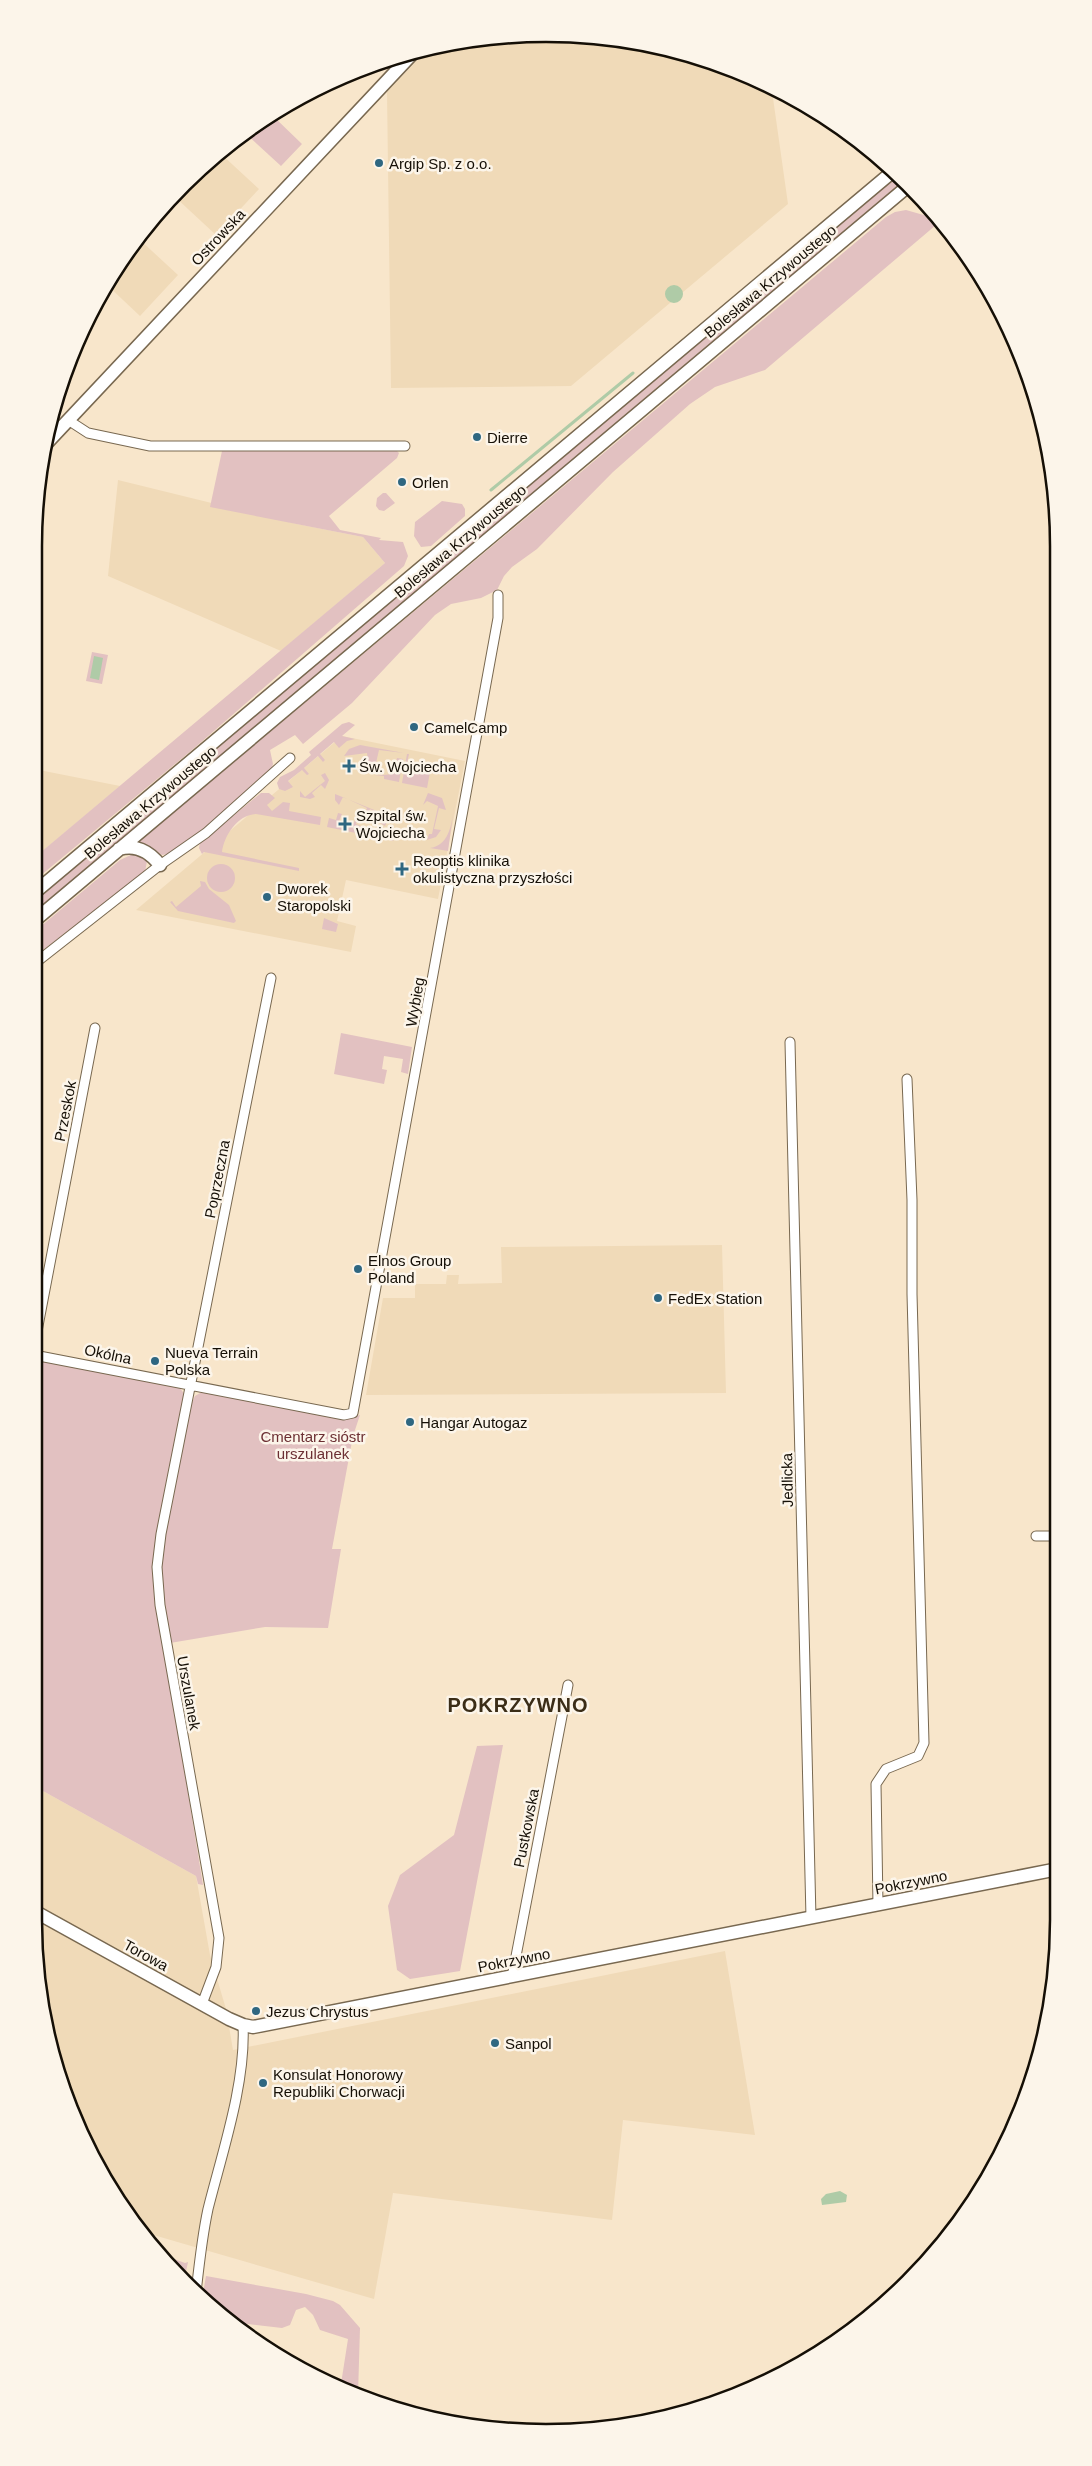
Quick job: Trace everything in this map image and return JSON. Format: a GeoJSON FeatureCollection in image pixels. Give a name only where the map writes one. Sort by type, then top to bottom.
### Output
{"type":"FeatureCollection","features":[{"type":"Feature","properties":{"kind":"main road","name":"Ostrowska"},"geometry":{"type":"LineString","coordinates":[[56,433],[403,64]]}},
{"type":"Feature","properties":{"kind":"main road","name":"Bolesława Krzywoustego"},"geometry":{"type":"LineString","coordinates":[[42,886],[887,176]]}},
{"type":"Feature","properties":{"kind":"main road","name":"Bolesława Krzywoustego"},"geometry":{"type":"LineString","coordinates":[[42,914],[903,191]]}},
{"type":"Feature","properties":{"kind":"main road"},"geometry":{"type":"LineString","coordinates":[[119,849],[130,846],[136,848],[152,856],[160,865]]}},
{"type":"Feature","properties":{"kind":"main road","name":"Pokrzywno"},"geometry":{"type":"LineString","coordinates":[[243,2025],[259,2026],[878,1906],[1050,1871]]}},
{"type":"Feature","properties":{"kind":"main road","name":"Torowa"},"geometry":{"type":"LineString","coordinates":[[42,1915],[243,2025]]}},
{"type":"Feature","properties":{"kind":"street"},"geometry":{"type":"LineString","coordinates":[[68,420],[88,433],[150,446],[405,446]]}},
{"type":"Feature","properties":{"kind":"street","name":"Wybieg"},"geometry":{"type":"LineString","coordinates":[[353,1413],[498,618],[498,595]]}},
{"type":"Feature","properties":{"kind":"street"},"geometry":{"type":"LineString","coordinates":[[42,958],[160,865],[206,833],[290,758]]}},
{"type":"Feature","properties":{"kind":"street","name":"Poprzeczna"},"geometry":{"type":"LineString","coordinates":[[190,1385],[271,978]]}},
{"type":"Feature","properties":{"kind":"street","name":"Przeskok"},"geometry":{"type":"LineString","coordinates":[[42,1305],[95,1028]]}},
{"type":"Feature","properties":{"kind":"street","name":"Jedlicka"},"geometry":{"type":"LineString","coordinates":[[790,1042],[811,1918]]}},
{"type":"Feature","properties":{"kind":"street"},"geometry":{"type":"LineString","coordinates":[[878,1906],[876,1784],[886,1769],[918,1756],[924,1743],[912,1294],[912,1200],[907,1079]]}},
{"type":"Feature","properties":{"kind":"street","name":"Okólna"},"geometry":{"type":"LineString","coordinates":[[42,1357],[344,1415],[353,1413]]}},
{"type":"Feature","properties":{"kind":"street","name":"Urszulanek"},"geometry":{"type":"LineString","coordinates":[[190,1385],[161,1534],[157,1582],[219,1938],[216,1967],[202,2004]]}},
{"type":"Feature","properties":{"kind":"street"},"geometry":{"type":"LineString","coordinates":[[1036,1536],[1050,1536]]}},
{"type":"Feature","properties":{"kind":"street","name":"Pustkowska"},"geometry":{"type":"LineString","coordinates":[[512,1977],[568,1685]]}},
{"type":"Feature","properties":{"kind":"street"},"geometry":{"type":"LineString","coordinates":[[197,2283],[200,2252],[207,2217],[222,2165],[234,2102],[244,2042],[243,2025]]}},
{"type":"Feature","properties":{"kind":"shaded area"},"geometry":{"type":"Polygon","coordinates":[[[546,42],[579,44],[644,52],[676,60],[708,69],[773,96],[788,204],[571,386],[391,388],[387,92],[418,60],[480,47],[546,42]]]}},
{"type":"Feature","properties":{"kind":"shaded area"},"geometry":{"type":"Polygon","coordinates":[[[225,158],[259,189],[216,235],[179,201],[225,158]]]}},
{"type":"Feature","properties":{"kind":"shaded area"},"geometry":{"type":"Polygon","coordinates":[[[144,243],[178,275],[140,316],[112,290],[144,243]]]}},
{"type":"Feature","properties":{"kind":"shaded area"},"geometry":{"type":"Polygon","coordinates":[[[670,285],[678,285],[683,290],[681,301],[670,303],[665,298],[665,290],[670,285]]]}},
{"type":"Feature","properties":{"kind":"shaded area"},"geometry":{"type":"Polygon","coordinates":[[[118,480],[297,524],[363,537],[385,563],[281,651],[108,576],[118,480]]]}},
{"type":"Feature","properties":{"kind":"shaded area"},"geometry":{"type":"Polygon","coordinates":[[[94,656],[103,658],[99,680],[90,678],[94,656]]]}},
{"type":"Feature","properties":{"kind":"shaded area","name":"Szpital św. Wojciecha"},"geometry":{"type":"Polygon","coordinates":[[[342,736],[465,761],[438,899],[346,880],[337,921],[356,926],[351,952],[136,910],[342,736]]]}},
{"type":"Feature","properties":{"kind":"shaded area"},"geometry":{"type":"Polygon","coordinates":[[[42,771],[120,786],[42,852],[42,771]]]}},
{"type":"Feature","properties":{"kind":"shaded area"},"geometry":{"type":"Polygon","coordinates":[[[722,1245],[726,1393],[366,1395],[383,1298],[415,1298],[415,1284],[446,1284],[447,1275],[459,1275],[458,1284],[502,1283],[501,1247],[722,1245]]]}},
{"type":"Feature","properties":{"kind":"shaded area"},"geometry":{"type":"Polygon","coordinates":[[[42,1790],[196,1876],[210,1955],[226,2009],[233,2050],[725,1951],[755,2135],[623,2120],[612,2220],[393,2193],[374,2299],[153,2235],[127,2200],[94,2143],[81,2113],[69,2082],[52,2018],[47,1986],[42,1920],[42,1790]]]}},
{"type":"Feature","properties":{"kind":"shaded area"},"geometry":{"type":"Polygon","coordinates":[[[840,2191],[847,2195],[846,2202],[822,2205],[821,2199],[826,2194],[840,2191]]]}},
{"type":"Feature","properties":{"kind":"green space"},"geometry":{"type":"Polygon","coordinates":[[[277,120],[302,144],[281,166],[251,138],[277,120]]]}},
{"type":"Feature","properties":{"kind":"green space"},"geometry":{"type":"Polygon","coordinates":[[[892,180],[898,186],[42,906],[42,894],[892,180]]]}},
{"type":"Feature","properties":{"kind":"green space"},"geometry":{"type":"Polygon","coordinates":[[[906,210],[926,216],[935,226],[765,370],[715,387],[690,404],[613,472],[537,549],[512,567],[504,576],[497,590],[481,598],[451,604],[435,615],[352,703],[303,744],[295,735],[270,750],[273,764],[271,770],[205,828],[168,854],[162,855],[136,844],[886,217],[895,212],[906,210]]]}},
{"type":"Feature","properties":{"kind":"green space"},"geometry":{"type":"Polygon","coordinates":[[[395,449],[399,453],[397,458],[329,516],[340,530],[381,538],[379,540],[403,542],[408,556],[404,566],[192,750],[42,874],[42,851],[385,563],[363,537],[210,507],[222,451],[395,449]]]}},
{"type":"Feature","properties":{"kind":"green space"},"geometry":{"type":"Polygon","coordinates":[[[386,493],[395,503],[384,511],[379,510],[376,506],[377,498],[386,493]]]}},
{"type":"Feature","properties":{"kind":"green space"},"geometry":{"type":"Polygon","coordinates":[[[442,501],[462,504],[465,509],[465,516],[431,546],[421,547],[414,536],[415,522],[442,501]]]}},
{"type":"Feature","properties":{"kind":"green space"},"geometry":{"type":"Polygon","coordinates":[[[92,652],[108,655],[102,684],[86,681],[92,652]]]}},
{"type":"Feature","properties":{"kind":"green space"},"geometry":{"type":"Polygon","coordinates":[[[349,722],[355,725],[342,736],[355,739],[347,741],[339,748],[334,742],[320,754],[325,760],[323,762],[318,756],[304,768],[309,774],[307,775],[302,770],[288,781],[293,787],[285,791],[279,789],[277,783],[280,777],[294,770],[311,755],[309,752],[342,724],[349,722]]]}},
{"type":"Feature","properties":{"kind":"green space"},"geometry":{"type":"Polygon","coordinates":[[[360,745],[404,753],[379,750],[376,763],[368,763],[367,753],[344,756],[349,749],[360,745]]]}},
{"type":"Feature","properties":{"kind":"green space"},"geometry":{"type":"Polygon","coordinates":[[[407,754],[409,754],[407,763],[431,767],[427,788],[402,783],[407,754]]]}},
{"type":"Feature","properties":{"kind":"green space"},"geometry":{"type":"Polygon","coordinates":[[[397,758],[403,759],[399,782],[384,779],[384,776],[374,776],[393,774],[397,758]]]}},
{"type":"Feature","properties":{"kind":"green space"},"geometry":{"type":"Polygon","coordinates":[[[325,773],[329,780],[325,789],[321,785],[312,793],[315,797],[310,799],[300,797],[300,791],[305,797],[325,781],[321,775],[325,773]]]}},
{"type":"Feature","properties":{"kind":"green space"},"geometry":{"type":"Polygon","coordinates":[[[261,793],[269,793],[275,798],[267,805],[272,811],[283,802],[290,803],[289,811],[321,817],[320,825],[256,814],[249,815],[237,822],[233,827],[225,839],[222,852],[299,868],[299,871],[204,852],[202,854],[199,848],[200,843],[261,793]]]}},
{"type":"Feature","properties":{"kind":"green space"},"geometry":{"type":"Polygon","coordinates":[[[428,793],[442,798],[446,810],[439,808],[434,829],[441,830],[436,837],[427,840],[429,834],[432,834],[438,806],[427,801],[423,805],[428,793]]]}},
{"type":"Feature","properties":{"kind":"green space"},"geometry":{"type":"Polygon","coordinates":[[[335,794],[343,797],[339,805],[335,800],[335,794]]]}},
{"type":"Feature","properties":{"kind":"green space"},"geometry":{"type":"Polygon","coordinates":[[[348,799],[389,816],[385,826],[377,821],[379,814],[370,809],[367,816],[364,815],[367,808],[348,799]]]}},
{"type":"Feature","properties":{"kind":"green space"},"geometry":{"type":"Polygon","coordinates":[[[338,813],[342,814],[339,821],[352,827],[355,820],[357,821],[356,824],[372,831],[374,828],[394,841],[327,827],[329,818],[336,820],[338,813]]]}},
{"type":"Feature","properties":{"kind":"green space"},"geometry":{"type":"Polygon","coordinates":[[[452,822],[448,851],[430,848],[443,842],[452,822]]]}},
{"type":"Feature","properties":{"kind":"green space"},"geometry":{"type":"Polygon","coordinates":[[[133,854],[140,854],[147,861],[145,872],[42,951],[42,925],[120,860],[133,854]]]}},
{"type":"Feature","properties":{"kind":"green space"},"geometry":{"type":"Polygon","coordinates":[[[221,864],[231,868],[235,878],[231,888],[221,892],[211,888],[207,878],[211,868],[221,864]]]}},
{"type":"Feature","properties":{"kind":"green space"},"geometry":{"type":"Polygon","coordinates":[[[200,881],[205,882],[209,889],[229,905],[236,921],[234,923],[178,911],[170,902],[172,901],[176,907],[201,886],[200,881]]]}},
{"type":"Feature","properties":{"kind":"green space"},"geometry":{"type":"Polygon","coordinates":[[[324,918],[338,924],[336,932],[322,929],[324,918]]]}},
{"type":"Feature","properties":{"kind":"green space"},"geometry":{"type":"Polygon","coordinates":[[[341,1033],[412,1047],[408,1074],[401,1072],[403,1059],[384,1056],[382,1069],[387,1070],[384,1084],[334,1074],[341,1033]]]}},
{"type":"Feature","properties":{"kind":"green space"},"geometry":{"type":"Polygon","coordinates":[[[42,1357],[176,1383],[186,1396],[155,1546],[153,1578],[203,1885],[198,1884],[196,1876],[42,1790],[42,1357]]]}},
{"type":"Feature","properties":{"kind":"green space","name":"Cmentarz sióstr urszulanek"},"geometry":{"type":"Polygon","coordinates":[[[202,1392],[344,1419],[360,1415],[353,1436],[332,1549],[341,1549],[328,1628],[265,1627],[170,1643],[161,1572],[164,1536],[190,1407],[195,1396],[202,1392]]]}},
{"type":"Feature","properties":{"kind":"green space"},"geometry":{"type":"Polygon","coordinates":[[[503,1745],[460,1971],[410,1979],[397,1970],[388,1906],[400,1875],[454,1835],[477,1746],[503,1745]]]}},
{"type":"Feature","properties":{"kind":"green space"},"geometry":{"type":"Polygon","coordinates":[[[174,2259],[185,2263],[188,2262],[186,2272],[174,2259]]]}},
{"type":"Feature","properties":{"kind":"green space"},"geometry":{"type":"Polygon","coordinates":[[[206,2276],[306,2294],[333,2301],[340,2305],[360,2328],[358,2387],[342,2380],[348,2339],[320,2330],[313,2315],[305,2307],[296,2310],[290,2325],[282,2328],[245,2324],[204,2289],[206,2276]]]}},
{"type":"Feature","properties":{"kind":"waterway"},"geometry":{"type":"LineString","coordinates":[[491,490],[633,373]]}},
{"type":"Feature","properties":{"kind":"place","name":"Argip Sp. z o.o."},"geometry":{"type":"Point","coordinates":[379,163]}},
{"type":"Feature","properties":{"kind":"place","name":"Dierre"},"geometry":{"type":"Point","coordinates":[477,437]}},
{"type":"Feature","properties":{"kind":"place","name":"Orlen"},"geometry":{"type":"Point","coordinates":[402,482]}},
{"type":"Feature","properties":{"kind":"place","name":"CamelCamp"},"geometry":{"type":"Point","coordinates":[414,727]}},
{"type":"Feature","properties":{"kind":"place","name":"Św. Wojciecha"},"geometry":{"type":"Point","coordinates":[349,766]}},
{"type":"Feature","properties":{"kind":"place","name":"Szpital św. Wojciecha"},"geometry":{"type":"Point","coordinates":[345,824]}},
{"type":"Feature","properties":{"kind":"place","name":"Reoptis klinika okulistyczna przyszłości"},"geometry":{"type":"Point","coordinates":[402,869]}},
{"type":"Feature","properties":{"kind":"place","name":"Dworek Staropolski"},"geometry":{"type":"Point","coordinates":[267,897]}},
{"type":"Feature","properties":{"kind":"place","name":"Elnos Group Poland"},"geometry":{"type":"Point","coordinates":[358,1269]}},
{"type":"Feature","properties":{"kind":"place","name":"FedEx Station"},"geometry":{"type":"Point","coordinates":[658,1298]}},
{"type":"Feature","properties":{"kind":"place","name":"Nueva Terrain Polska"},"geometry":{"type":"Point","coordinates":[155,1361]}},
{"type":"Feature","properties":{"kind":"place","name":"Hangar Autogaz"},"geometry":{"type":"Point","coordinates":[410,1422]}},
{"type":"Feature","properties":{"kind":"place","name":"Jezus Chrystus"},"geometry":{"type":"Point","coordinates":[256,2011]}},
{"type":"Feature","properties":{"kind":"place","name":"Sanpol"},"geometry":{"type":"Point","coordinates":[495,2043]}},
{"type":"Feature","properties":{"kind":"place","name":"Konsulat Honorowy Republiki Chorwacji"},"geometry":{"type":"Point","coordinates":[263,2083]}},
{"type":"Feature","properties":{"kind":"district","name":"POKRZYWNO"},"geometry":{"type":"Point","coordinates":[518,1705]}}]}
